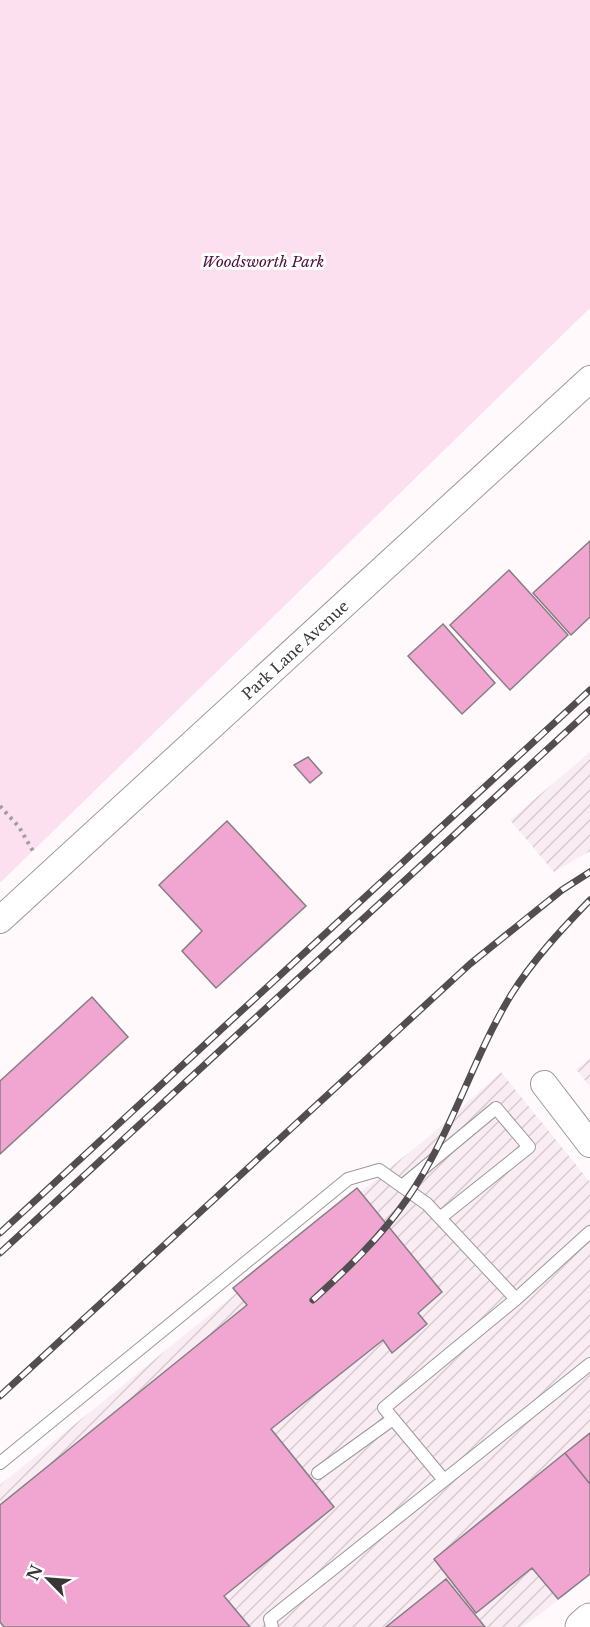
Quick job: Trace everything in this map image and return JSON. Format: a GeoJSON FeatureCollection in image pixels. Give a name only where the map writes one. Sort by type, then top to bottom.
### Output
{"type":"FeatureCollection","features":[{"type":"Feature","properties":{"kind":"main road"},"geometry":{"type":"LineString","coordinates":[[582,1627],[590,1620]]}},
{"type":"Feature","properties":{"kind":"street","name":"Park Lane Avenue"},"geometry":{"type":"LineString","coordinates":[[0,920],[590,379]]}},
{"type":"Feature","properties":{"kind":"street"},"geometry":{"type":"LineString","coordinates":[[544,1084],[590,1144]]}},
{"type":"Feature","properties":{"kind":"lane"},"geometry":{"type":"LineString","coordinates":[[402,1186],[496,1108],[529,1147],[440,1218]]}},
{"type":"Feature","properties":{"kind":"lane"},"geometry":{"type":"LineString","coordinates":[[0,1463],[348,1179],[379,1170],[402,1186],[427,1204],[516,1299]]}},
{"type":"Feature","properties":{"kind":"lane"},"geometry":{"type":"LineString","coordinates":[[444,1480],[384,1408],[516,1299],[590,1232]]}},
{"type":"Feature","properties":{"kind":"lane"},"geometry":{"type":"LineString","coordinates":[[273,1627],[270,1619],[590,1364]]}},
{"type":"Feature","properties":{"kind":"lane"},"geometry":{"type":"LineString","coordinates":[[318,1473],[393,1419]]}},
{"type":"Feature","properties":{"kind":"path"},"geometry":{"type":"LineString","coordinates":[[0,806],[19,827],[33,851]]}},
{"type":"Feature","properties":{"kind":"shaded area"},"geometry":{"type":"Polygon","coordinates":[[[590,752],[590,851],[554,872],[510,820],[590,752]]]}},
{"type":"Feature","properties":{"kind":"shaded area"},"geometry":{"type":"Polygon","coordinates":[[[590,1058],[590,1087],[576,1069],[590,1058]]]}},
{"type":"Feature","properties":{"kind":"shaded area"},"geometry":{"type":"Polygon","coordinates":[[[501,1072],[590,1182],[590,1576],[523,1627],[0,1627],[0,1485],[433,1133],[501,1072]]]}},
{"type":"Feature","properties":{"kind":"green space","name":"Woodsworth Park"},"geometry":{"type":"Polygon","coordinates":[[[0,0],[590,0],[590,308],[0,883],[0,0]]]}},
{"type":"Feature","properties":{"kind":"building"},"geometry":{"type":"Polygon","coordinates":[[[590,541],[590,617],[571,635],[533,593],[590,541]]]}},
{"type":"Feature","properties":{"kind":"building"},"geometry":{"type":"Polygon","coordinates":[[[509,570],[568,635],[510,690],[450,625],[509,570]]]}},
{"type":"Feature","properties":{"kind":"building"},"geometry":{"type":"Polygon","coordinates":[[[443,624],[495,683],[462,714],[408,656],[443,624]]]}},
{"type":"Feature","properties":{"kind":"building"},"geometry":{"type":"Polygon","coordinates":[[[308,757],[322,773],[310,783],[294,765],[308,757]]]}},
{"type":"Feature","properties":{"kind":"building"},"geometry":{"type":"Polygon","coordinates":[[[227,821],[306,906],[216,988],[182,951],[202,931],[159,885],[227,821]]]}},
{"type":"Feature","properties":{"kind":"building"},"geometry":{"type":"Polygon","coordinates":[[[92,997],[128,1037],[0,1154],[0,1081],[92,997]]]}},
{"type":"Feature","properties":{"kind":"building"},"geometry":{"type":"Polygon","coordinates":[[[357,1188],[442,1292],[418,1313],[427,1324],[392,1353],[383,1340],[271,1429],[334,1507],[224,1596],[250,1627],[4,1627],[0,1622],[0,1505],[247,1305],[233,1288],[357,1188]]]}},
{"type":"Feature","properties":{"kind":"building"},"geometry":{"type":"Polygon","coordinates":[[[590,1433],[590,1484],[565,1453],[590,1433]]]}},
{"type":"Feature","properties":{"kind":"building"},"geometry":{"type":"Polygon","coordinates":[[[565,1453],[590,1484],[590,1574],[558,1599],[532,1568],[476,1613],[434,1559],[565,1453]]]}},
{"type":"Feature","properties":{"kind":"building"},"geometry":{"type":"Polygon","coordinates":[[[446,1579],[485,1627],[386,1627],[446,1579]]]}},
{"type":"Feature","properties":{"kind":"railway"},"geometry":{"type":"LineString","coordinates":[[0,1233],[590,690]]}},
{"type":"Feature","properties":{"kind":"railway"},"geometry":{"type":"LineString","coordinates":[[0,1253],[590,710]]}},
{"type":"Feature","properties":{"kind":"railway"},"geometry":{"type":"LineString","coordinates":[[0,1396],[470,964],[562,890],[590,872]]}},
{"type":"Feature","properties":{"kind":"railway"},"geometry":{"type":"LineString","coordinates":[[313,1300],[375,1239],[407,1199],[436,1150],[484,1046],[511,995],[538,957],[590,900]]}}]}
